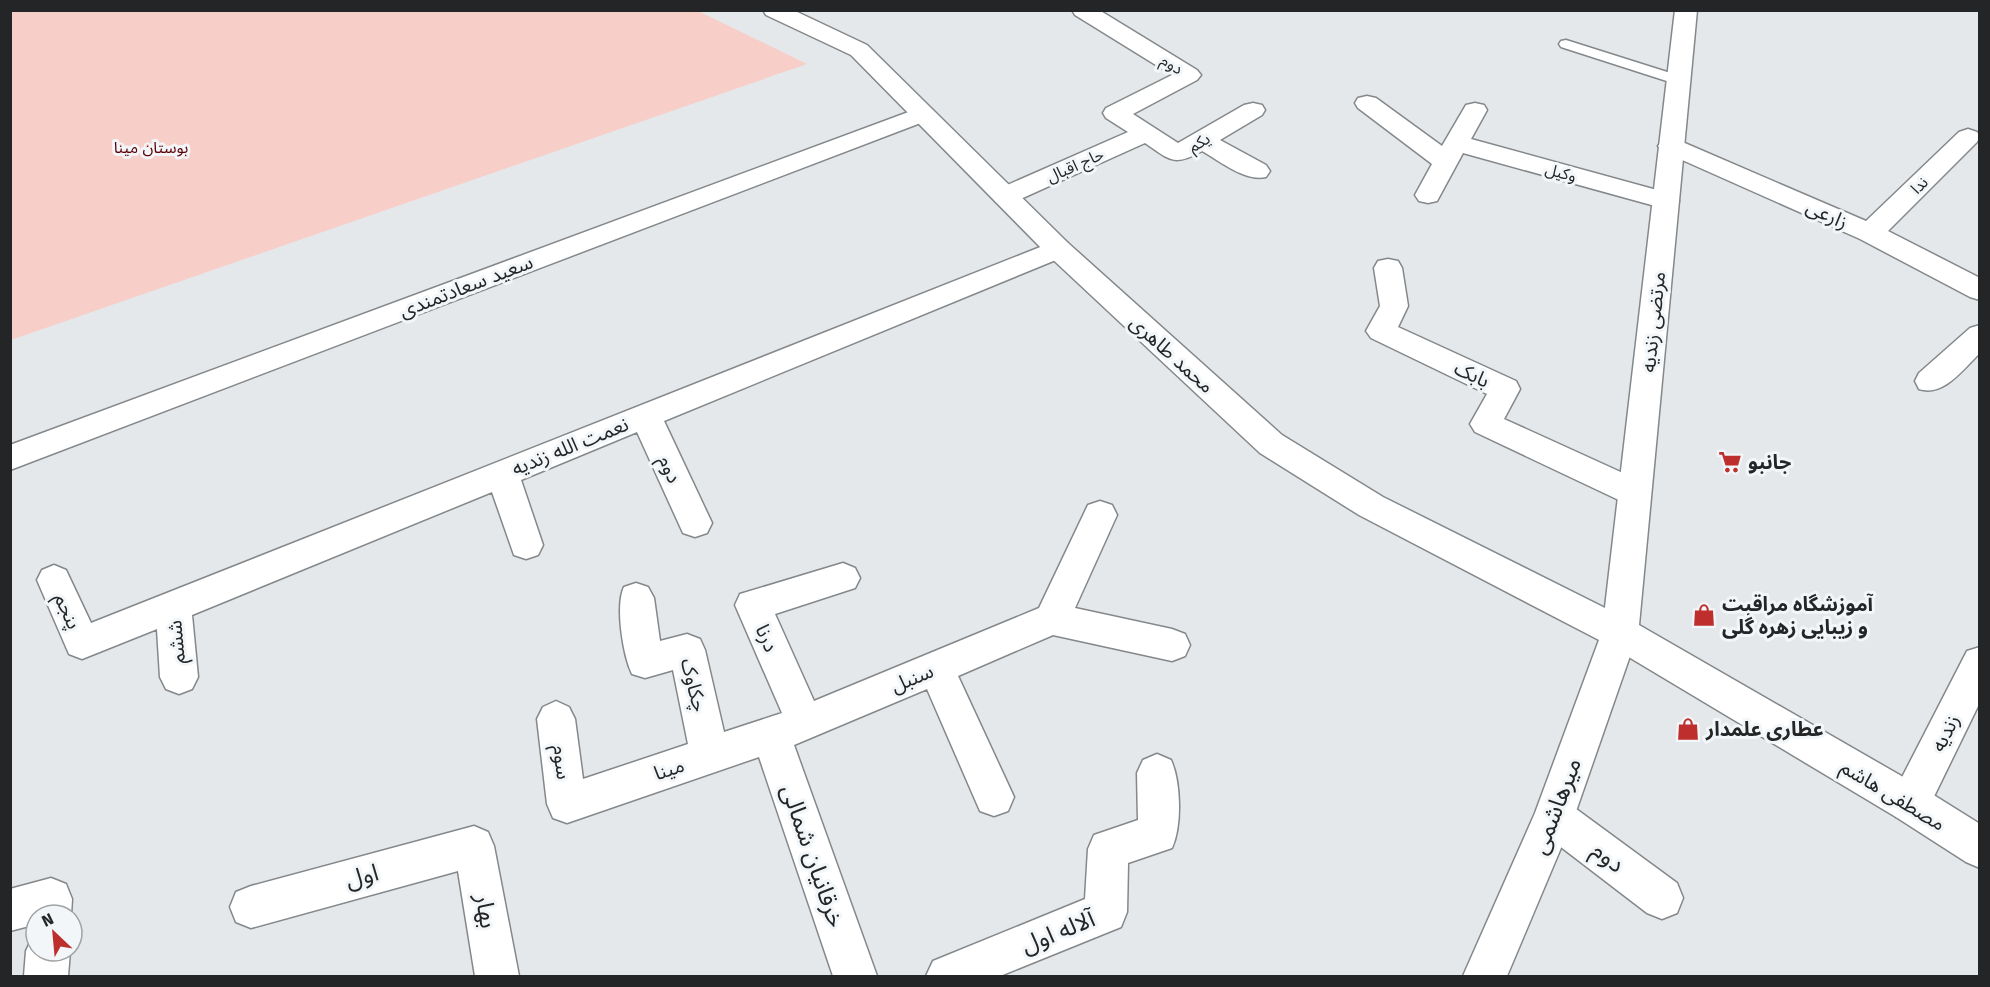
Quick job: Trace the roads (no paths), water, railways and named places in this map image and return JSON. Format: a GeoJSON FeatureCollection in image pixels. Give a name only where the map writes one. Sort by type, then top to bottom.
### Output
{"type":"FeatureCollection","features":[{"type":"Feature","properties":{"kind":"street","name":"محمد طاهری"},"geometry":{"type":"LineString","coordinates":[[774,10],[859,50],[1058,249],[1271,444],[1371,506],[1620,633]]}},
{"type":"Feature","properties":{"kind":"street","name":"دوم"},"geometry":{"type":"LineString","coordinates":[[1083,10],[1189,75],[1115,113],[1145,134]]}},
{"type":"Feature","properties":{"kind":"street","name":"مرتضی زندیه"},"geometry":{"type":"LineString","coordinates":[[1620,633],[1686,10]]}},
{"type":"Feature","properties":{"kind":"street"},"geometry":{"type":"LineString","coordinates":[[1367,103],[1451,153]]}},
{"type":"Feature","properties":{"kind":"street","name":"یکم"},"geometry":{"type":"LineString","coordinates":[[1145,134],[1178,154],[1253,110]]}},
{"type":"Feature","properties":{"kind":"street"},"geometry":{"type":"LineString","coordinates":[[1428,195],[1475,110]]}},
{"type":"Feature","properties":{"kind":"street","name":"سعید سعادتمندی"},"geometry":{"type":"LineString","coordinates":[[10,458],[922,114]]}},
{"type":"Feature","properties":{"kind":"street","name":"حاج اقبال"},"geometry":{"type":"LineString","coordinates":[[1005,196],[1145,134]]}},
{"type":"Feature","properties":{"kind":"street","name":"ندا"},"geometry":{"type":"LineString","coordinates":[[1870,233],[1968,136]]}},
{"type":"Feature","properties":{"kind":"street"},"geometry":{"type":"LineString","coordinates":[[1202,140],[1257,171]]}},
{"type":"Feature","properties":{"kind":"street","name":"زارعی"},"geometry":{"type":"LineString","coordinates":[[1671,146],[1870,233],[1980,290]]}},
{"type":"Feature","properties":{"kind":"street","name":"وکیل"},"geometry":{"type":"LineString","coordinates":[[1451,153],[1666,201]]}},
{"type":"Feature","properties":{"kind":"street","name":"نعمت الله زندیه"},"geometry":{"type":"LineString","coordinates":[[82,643],[1058,249]]}},
{"type":"Feature","properties":{"kind":"street","name":"بابک"},"geometry":{"type":"LineString","coordinates":[[1388,268],[1394,306],[1381,331],[1505,389],[1486,424],[1635,493]]}},
{"type":"Feature","properties":{"kind":"street"},"geometry":{"type":"LineString","coordinates":[[1930,381],[1980,335]]}},
{"type":"Feature","properties":{"kind":"street","name":"دوم"},"geometry":{"type":"LineString","coordinates":[[645,416],[695,523]]}},
{"type":"Feature","properties":{"kind":"street"},"geometry":{"type":"LineString","coordinates":[[502,473],[525,545]]}},
{"type":"Feature","properties":{"kind":"street"},"geometry":{"type":"LineString","coordinates":[[1100,515],[1052,619],[1172,645]]}},
{"type":"Feature","properties":{"kind":"street","name":"درنا"},"geometry":{"type":"LineString","coordinates":[[788,729],[753,605],[843,578]]}},
{"type":"Feature","properties":{"kind":"street","name":"پنجم"},"geometry":{"type":"LineString","coordinates":[[54,580],[82,643]]}},
{"type":"Feature","properties":{"kind":"street","name":"چکاوک"},"geometry":{"type":"LineString","coordinates":[[636,598],[645,662],[687,650],[710,754]]}},
{"type":"Feature","properties":{"kind":"street","name":"ششم"},"geometry":{"type":"LineString","coordinates":[[173,606],[179,677]]}},
{"type":"Feature","properties":{"kind":"street","name":"سنبل"},"geometry":{"type":"LineString","coordinates":[[788,729],[1052,619]]}},
{"type":"Feature","properties":{"kind":"street","name":"مصطفی هاشم"},"geometry":{"type":"LineString","coordinates":[[1620,633],[1910,803],[1980,848]]}},
{"type":"Feature","properties":{"kind":"street","name":"میرهاشمی"},"geometry":{"type":"LineString","coordinates":[[1485,976],[1554,817],[1620,633]]}},
{"type":"Feature","properties":{"kind":"street","name":"زندیه"},"geometry":{"type":"LineString","coordinates":[[1910,803],[1980,663]]}},
{"type":"Feature","properties":{"kind":"street"},"geometry":{"type":"LineString","coordinates":[[936,667],[994,797]]}},
{"type":"Feature","properties":{"kind":"street","name":"سوم"},"geometry":{"type":"LineString","coordinates":[[556,719],[567,804]]}},
{"type":"Feature","properties":{"kind":"street","name":"مینا"},"geometry":{"type":"LineString","coordinates":[[567,804],[788,729]]}},
{"type":"Feature","properties":{"kind":"street","name":"خرقانیان شمالی"},"geometry":{"type":"LineString","coordinates":[[788,729],[855,976]]}},
{"type":"Feature","properties":{"kind":"street","name":"آلاله اول"},"geometry":{"type":"LineString","coordinates":[[948,976],[1106,912],[1108,849],[1158,834],[1156,773]]}},
{"type":"Feature","properties":{"kind":"street","name":"دوم"},"geometry":{"type":"LineString","coordinates":[[1554,817],[1662,898]]}},
{"type":"Feature","properties":{"kind":"street","name":"اول"},"geometry":{"type":"LineString","coordinates":[[251,907],[474,846]]}},
{"type":"Feature","properties":{"kind":"street","name":"بهار"},"geometry":{"type":"LineString","coordinates":[[474,846],[498,976]]}},
{"type":"Feature","properties":{"kind":"lane"},"geometry":{"type":"LineString","coordinates":[[1566,44],[1678,80]]}},
{"type":"Feature","properties":{"kind":"place","name":"جانبو"},"geometry":{"type":"Point","coordinates":[1730,462]}},
{"type":"Feature","properties":{"kind":"place","name":"آموزشگاه مراقبت و زیبایی زهره گلی"},"geometry":{"type":"Point","coordinates":[1704,615]}},
{"type":"Feature","properties":{"kind":"place","name":"عطاری علمدار"},"geometry":{"type":"Point","coordinates":[1688,729]}},
{"type":"Feature","properties":{"kind":"park label","name":"بوستان مینا"},"geometry":{"type":"Point","coordinates":[151,147]}}]}
